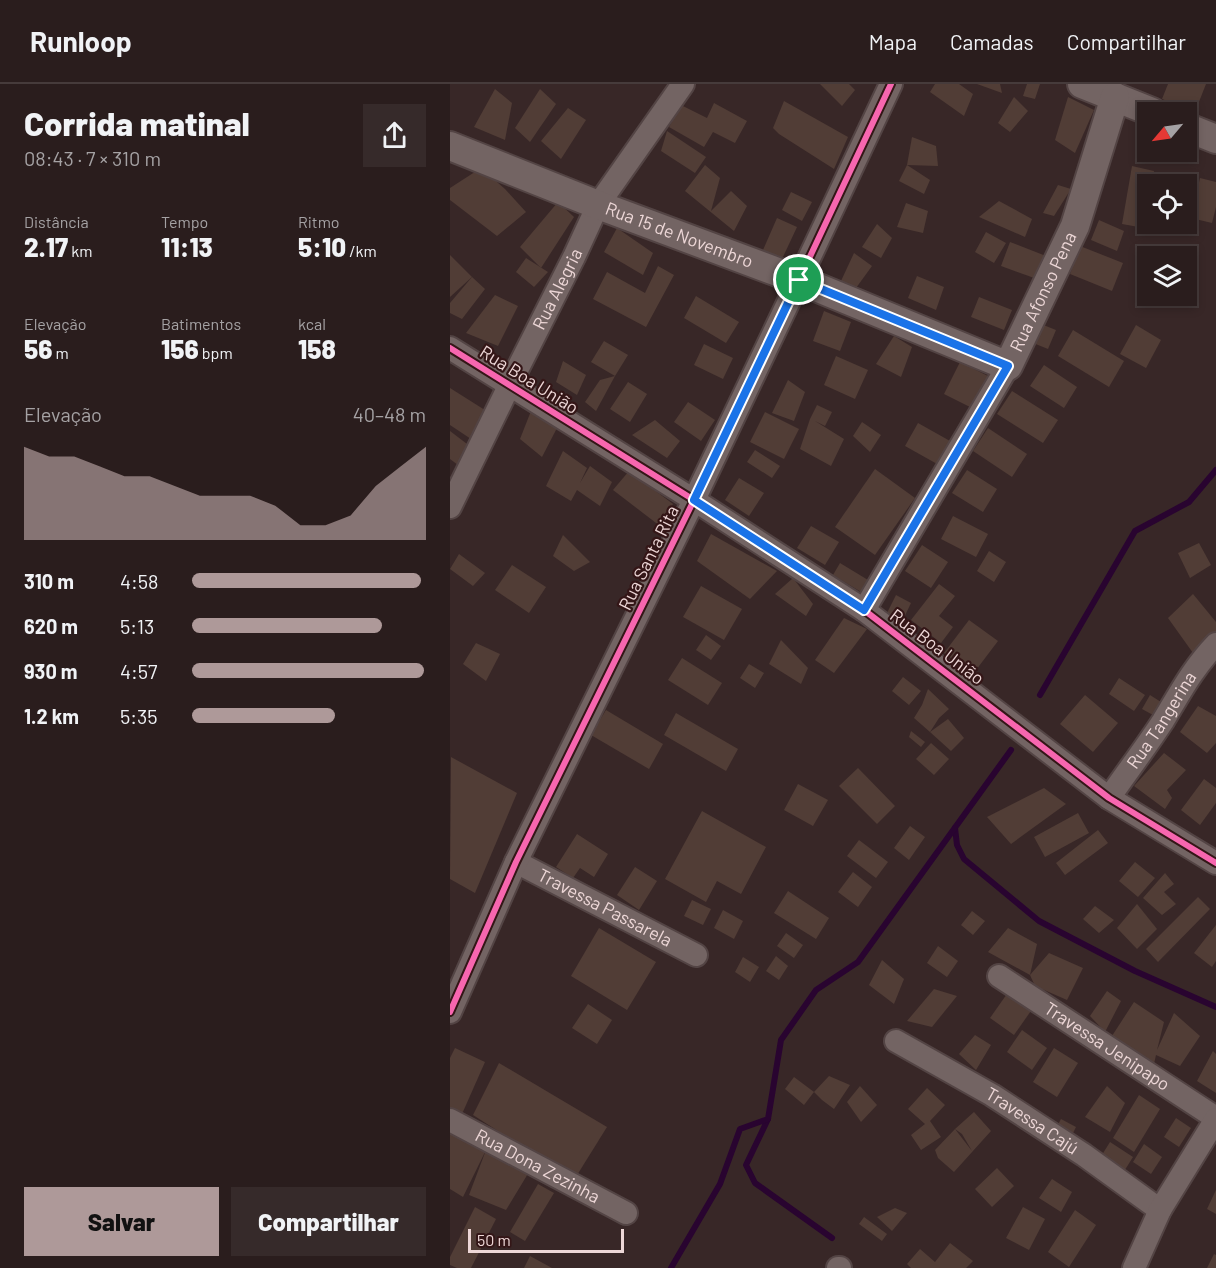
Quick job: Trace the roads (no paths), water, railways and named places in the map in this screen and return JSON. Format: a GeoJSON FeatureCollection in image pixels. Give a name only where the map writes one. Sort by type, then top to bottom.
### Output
{"type":"FeatureCollection","features":[{"type":"Feature","properties":{"kind":"street","name":"Rua Alegria"},"geometry":{"type":"LineString","coordinates":[[450,507],[598,205],[683,84]]}},
{"type":"Feature","properties":{"kind":"street","name":"Rua Santa Rita"},"geometry":{"type":"LineString","coordinates":[[450,1012],[516,862],[694,500],[891,84]]}},
{"type":"Feature","properties":{"kind":"street"},"geometry":{"type":"LineString","coordinates":[[1082,84],[1118,91],[1137,103]]}},
{"type":"Feature","properties":{"kind":"street","name":"Rua Afonso Pena"},"geometry":{"type":"LineString","coordinates":[[864,610],[1008,366],[1075,226],[1118,91]]}},
{"type":"Feature","properties":{"kind":"street"},"geometry":{"type":"LineString","coordinates":[[1197,131],[1216,139]]}},
{"type":"Feature","properties":{"kind":"street","name":"Rua 15 de Novembro"},"geometry":{"type":"LineString","coordinates":[[450,146],[598,205],[799,280],[1008,366]]}},
{"type":"Feature","properties":{"kind":"street","name":"Rua Boa União"},"geometry":{"type":"LineString","coordinates":[[450,348],[694,500],[864,610],[1109,798],[1216,863]]}},
{"type":"Feature","properties":{"kind":"street","name":"Rua Tangerina"},"geometry":{"type":"LineString","coordinates":[[1109,798],[1162,722],[1184,684],[1216,644]]}},
{"type":"Feature","properties":{"kind":"street","name":"Travessa Passarela"},"geometry":{"type":"LineString","coordinates":[[516,862],[696,955]]}},
{"type":"Feature","properties":{"kind":"street","name":"Travessa Jenipapo"},"geometry":{"type":"LineString","coordinates":[[999,976],[1216,1118]]}},
{"type":"Feature","properties":{"kind":"street","name":"Travessa Cajú"},"geometry":{"type":"LineString","coordinates":[[896,1041],[992,1095],[1084,1155],[1160,1210]]}},
{"type":"Feature","properties":{"kind":"street"},"geometry":{"type":"LineString","coordinates":[[1134,1268],[1160,1210],[1216,1118]]}},
{"type":"Feature","properties":{"kind":"street","name":"Rua Dona Zezinha"},"geometry":{"type":"LineString","coordinates":[[450,1120],[626,1213]]}},
{"type":"Feature","properties":{"kind":"waterway"},"geometry":{"type":"LineString","coordinates":[[1040,695],[1135,531],[1189,502],[1216,470]]}},
{"type":"Feature","properties":{"kind":"waterway"},"geometry":{"type":"LineString","coordinates":[[671,1268],[720,1184],[740,1129],[768,1119],[781,1040],[816,990],[858,962],[1011,750]]}},
{"type":"Feature","properties":{"kind":"waterway"},"geometry":{"type":"LineString","coordinates":[[955,828],[957,845],[964,859],[1039,921],[1135,971],[1216,1007]]}},
{"type":"Feature","properties":{"kind":"waterway"},"geometry":{"type":"LineString","coordinates":[[768,1119],[746,1165],[755,1183],[832,1238]]}}]}
